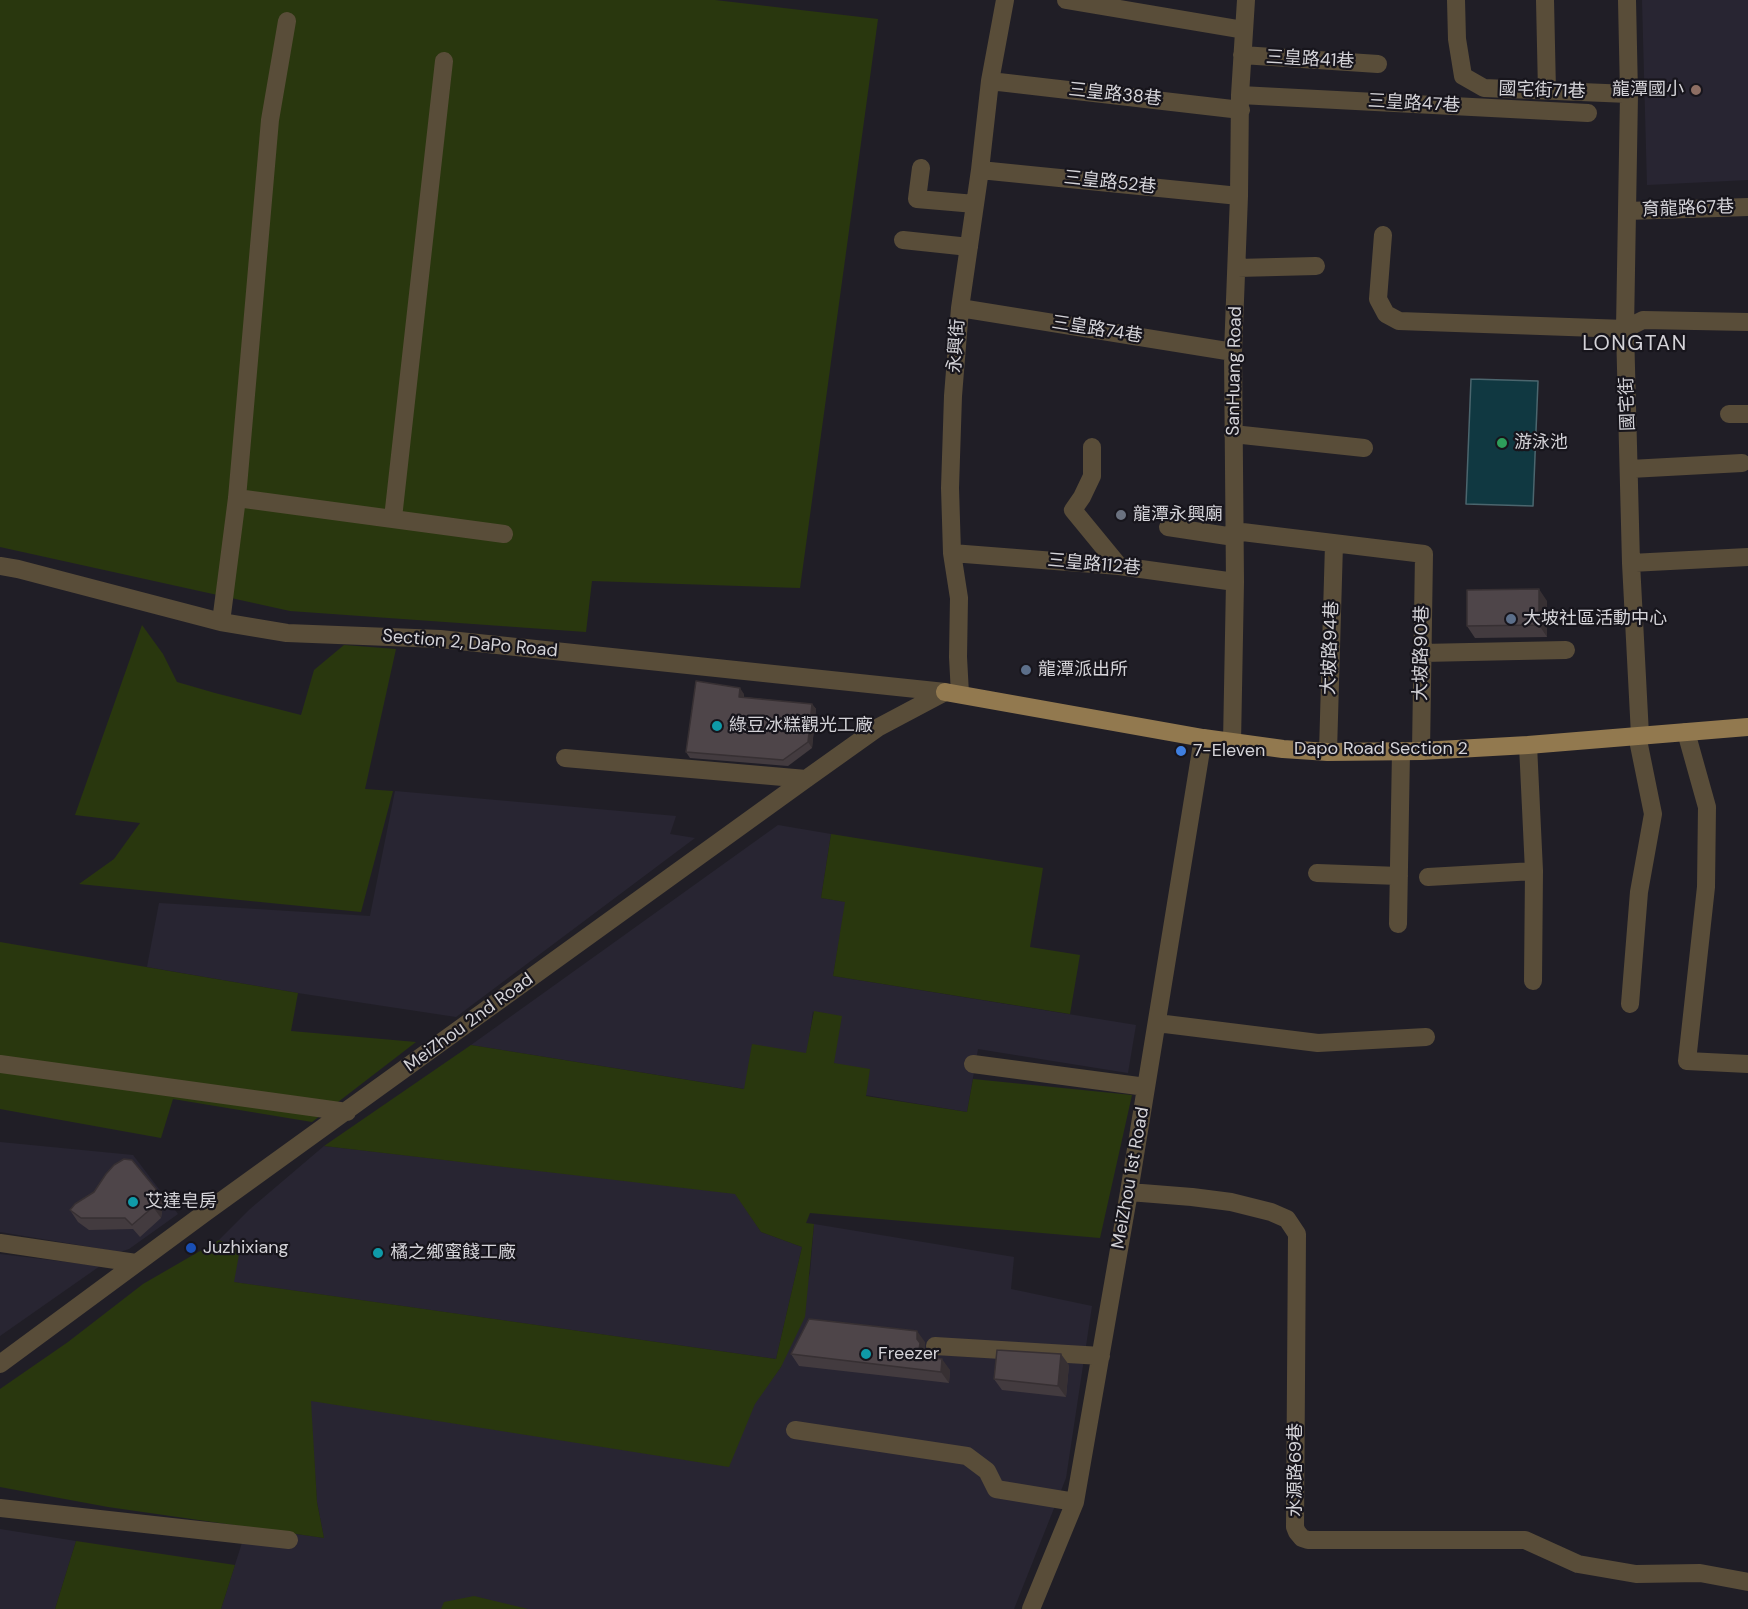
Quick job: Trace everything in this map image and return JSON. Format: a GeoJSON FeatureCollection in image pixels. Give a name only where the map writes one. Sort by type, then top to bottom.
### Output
{"type":"FeatureCollection","features":[{"type":"Feature","properties":{"kind":"main road","name":"Dapo Road Section 2"},"geometry":{"type":"LineString","coordinates":[[953,693],[1232,743],[1328,752],[1420,751],[1528,745],[1748,727]]}},
{"type":"Feature","properties":{"kind":"street","name":"永興街"},"geometry":{"type":"LineString","coordinates":[[953,693],[958,657],[959,598],[952,553],[950,488],[953,396],[960,308],[990,81],[1005,0]]}},
{"type":"Feature","properties":{"kind":"street"},"geometry":{"type":"LineString","coordinates":[[1066,0],[1244,30]]}},
{"type":"Feature","properties":{"kind":"street","name":"SanHuang Road"},"geometry":{"type":"LineString","coordinates":[[1232,743],[1235,582],[1233,352],[1240,103],[1246,0]]}},
{"type":"Feature","properties":{"kind":"street","name":"國宅街71巷"},"geometry":{"type":"LineString","coordinates":[[1456,0],[1457,39],[1464,76],[1484,88],[1629,94]]}},
{"type":"Feature","properties":{"kind":"street"},"geometry":{"type":"LineString","coordinates":[[1545,0],[1547,91]]}},
{"type":"Feature","properties":{"kind":"street","name":"國宅街"},"geometry":{"type":"LineString","coordinates":[[1627,0],[1629,94],[1625,329],[1631,563],[1640,735],[1638,740],[1653,814],[1639,892],[1630,1004]]}},
{"type":"Feature","properties":{"kind":"street"},"geometry":{"type":"LineString","coordinates":[[220,622],[237,498],[270,120],[287,21]]}},
{"type":"Feature","properties":{"kind":"street","name":"三皇路41巷"},"geometry":{"type":"LineString","coordinates":[[1242,56],[1378,64]]}},
{"type":"Feature","properties":{"kind":"street"},"geometry":{"type":"LineString","coordinates":[[393,518],[444,61]]}},
{"type":"Feature","properties":{"kind":"street","name":"三皇路38巷"},"geometry":{"type":"LineString","coordinates":[[990,81],[1240,103]]}},
{"type":"Feature","properties":{"kind":"street","name":"三皇路47巷"},"geometry":{"type":"LineString","coordinates":[[1240,103],[1588,113]]}},
{"type":"Feature","properties":{"kind":"street"},"geometry":{"type":"LineString","coordinates":[[921,168],[917,199],[975,204]]}},
{"type":"Feature","properties":{"kind":"street","name":"三皇路52巷"},"geometry":{"type":"LineString","coordinates":[[980,170],[1239,196]]}},
{"type":"Feature","properties":{"kind":"street","name":"育龍路67巷"},"geometry":{"type":"LineString","coordinates":[[1627,211],[1748,207]]}},
{"type":"Feature","properties":{"kind":"street"},"geometry":{"type":"LineString","coordinates":[[1383,235],[1378,299],[1386,314],[1399,321],[1625,329],[1643,320],[1748,322]]}},
{"type":"Feature","properties":{"kind":"street"},"geometry":{"type":"LineString","coordinates":[[903,240],[969,247]]}},
{"type":"Feature","properties":{"kind":"street"},"geometry":{"type":"LineString","coordinates":[[1237,268],[1316,266]]}},
{"type":"Feature","properties":{"kind":"street","name":"三皇路74巷"},"geometry":{"type":"LineString","coordinates":[[960,308],[1233,352]]}},
{"type":"Feature","properties":{"kind":"street"},"geometry":{"type":"LineString","coordinates":[[1730,414],[1748,414]]}},
{"type":"Feature","properties":{"kind":"street"},"geometry":{"type":"LineString","coordinates":[[1233,434],[1364,448]]}},
{"type":"Feature","properties":{"kind":"street"},"geometry":{"type":"LineString","coordinates":[[1092,447],[1092,476],[1082,497],[1072,510],[1119,566]]}},
{"type":"Feature","properties":{"kind":"street"},"geometry":{"type":"LineString","coordinates":[[1630,469],[1742,463]]}},
{"type":"Feature","properties":{"kind":"street"},"geometry":{"type":"LineString","coordinates":[[237,498],[504,534]]}},
{"type":"Feature","properties":{"kind":"street"},"geometry":{"type":"LineString","coordinates":[[1168,527],[1334,544]]}},
{"type":"Feature","properties":{"kind":"street","name":"大坡路90巷"},"geometry":{"type":"LineString","coordinates":[[1334,544],[1424,554],[1420,751]]}},
{"type":"Feature","properties":{"kind":"street","name":"大坡路94巷"},"geometry":{"type":"LineString","coordinates":[[1328,752],[1334,544]]}},
{"type":"Feature","properties":{"kind":"street","name":"三皇路112巷"},"geometry":{"type":"LineString","coordinates":[[952,553],[1119,566],[1235,582]]}},
{"type":"Feature","properties":{"kind":"street"},"geometry":{"type":"LineString","coordinates":[[1631,563],[1748,557]]}},
{"type":"Feature","properties":{"kind":"street","name":"Section 2, DaPo Road"},"geometry":{"type":"LineString","coordinates":[[0,566],[220,622],[287,633],[440,639],[953,693]]}},
{"type":"Feature","properties":{"kind":"street"},"geometry":{"type":"LineString","coordinates":[[1422,653],[1566,650]]}},
{"type":"Feature","properties":{"kind":"street","name":"MeiZhou 2nd Road"},"geometry":{"type":"LineString","coordinates":[[0,1364],[136,1263],[879,727],[953,693]]}},
{"type":"Feature","properties":{"kind":"street"},"geometry":{"type":"LineString","coordinates":[[1686,732],[1707,807],[1706,887],[1687,1061],[1748,1064]]}},
{"type":"Feature","properties":{"kind":"street","name":"MeiZhou 1st Road"},"geometry":{"type":"LineString","coordinates":[[1031,1609],[1075,1502],[1129,1192],[1203,738]]}},
{"type":"Feature","properties":{"kind":"street"},"geometry":{"type":"LineString","coordinates":[[1528,745],[1534,870],[1533,981]]}},
{"type":"Feature","properties":{"kind":"street"},"geometry":{"type":"LineString","coordinates":[[1398,924],[1401,751]]}},
{"type":"Feature","properties":{"kind":"street"},"geometry":{"type":"LineString","coordinates":[[565,758],[806,779]]}},
{"type":"Feature","properties":{"kind":"street"},"geometry":{"type":"LineString","coordinates":[[1428,876],[1534,870]]}},
{"type":"Feature","properties":{"kind":"street"},"geometry":{"type":"LineString","coordinates":[[1317,873],[1399,876]]}},
{"type":"Feature","properties":{"kind":"street"},"geometry":{"type":"LineString","coordinates":[[1157,1023],[1318,1043],[1426,1037]]}},
{"type":"Feature","properties":{"kind":"street"},"geometry":{"type":"LineString","coordinates":[[0,1064],[347,1112]]}},
{"type":"Feature","properties":{"kind":"street"},"geometry":{"type":"LineString","coordinates":[[973,1064],[1146,1087]]}},
{"type":"Feature","properties":{"kind":"street","name":"水源路69巷"},"geometry":{"type":"LineString","coordinates":[[1129,1192],[1231,1202],[1271,1212],[1287,1219],[1297,1233],[1295,1527],[1302,1538],[1525,1540],[1578,1564],[1635,1574],[1700,1573],[1748,1581]]}},
{"type":"Feature","properties":{"kind":"street"},"geometry":{"type":"LineString","coordinates":[[0,1243],[136,1263]]}},
{"type":"Feature","properties":{"kind":"street"},"geometry":{"type":"LineString","coordinates":[[934,1346],[1101,1356]]}},
{"type":"Feature","properties":{"kind":"street"},"geometry":{"type":"LineString","coordinates":[[795,1430],[967,1456],[987,1471],[996,1489],[1075,1502]]}},
{"type":"Feature","properties":{"kind":"street"},"geometry":{"type":"LineString","coordinates":[[0,1508],[289,1540]]}},
{"type":"Feature","properties":{"kind":"shaded area","name":"龍潭國小"},"geometry":{"type":"Polygon","coordinates":[[[1642,0],[1748,0],[1748,180],[1647,185],[1642,0]]]}},
{"type":"Feature","properties":{"kind":"shaded area"},"geometry":{"type":"Polygon","coordinates":[[[395,791],[676,816],[670,834],[695,838],[456,1017],[147,967],[159,903],[370,916],[395,791]]]}},
{"type":"Feature","properties":{"kind":"shaded area"},"geometry":{"type":"Polygon","coordinates":[[[778,825],[831,834],[821,898],[846,902],[833,976],[1136,1025],[1128,1073],[978,1049],[967,1112],[865,1095],[834,1063],[813,1011],[807,1053],[745,1089],[471,1045],[778,825]]]}},
{"type":"Feature","properties":{"kind":"shaded area"},"geometry":{"type":"Polygon","coordinates":[[[0,1142],[133,1155],[178,1214],[129,1249],[120,1252],[0,1232],[0,1142]]]}},
{"type":"Feature","properties":{"kind":"shaded area"},"geometry":{"type":"Polygon","coordinates":[[[324,1146],[735,1193],[761,1232],[802,1247],[776,1359],[233,1282],[239,1249],[219,1240],[250,1209],[324,1146]]]}},
{"type":"Feature","properties":{"kind":"shaded area"},"geometry":{"type":"Polygon","coordinates":[[[814,1224],[1014,1257],[1011,1289],[1092,1306],[1066,1478],[1014,1609],[221,1609],[247,1527],[324,1538],[317,1502],[310,1401],[756,1401],[781,1367],[810,1273],[814,1224]]]}},
{"type":"Feature","properties":{"kind":"shaded area"},"geometry":{"type":"Polygon","coordinates":[[[0,1254],[100,1266],[0,1336],[0,1254]]]}},
{"type":"Feature","properties":{"kind":"shaded area"},"geometry":{"type":"Polygon","coordinates":[[[0,1529],[76,1541],[55,1609],[0,1609],[0,1529]]]}},
{"type":"Feature","properties":{"kind":"green space"},"geometry":{"type":"Polygon","coordinates":[[[0,0],[715,0],[878,19],[800,588],[592,581],[586,632],[290,611],[0,547],[0,0]]]}},
{"type":"Feature","properties":{"kind":"green space"},"geometry":{"type":"Polygon","coordinates":[[[142,625],[163,654],[177,682],[301,715],[314,670],[344,645],[396,649],[365,789],[393,791],[361,912],[79,884],[114,859],[140,823],[75,815],[142,625]]]}},
{"type":"Feature","properties":{"kind":"green space"},"geometry":{"type":"Polygon","coordinates":[[[831,834],[1043,868],[1030,947],[1080,955],[1070,1014],[833,976],[845,902],[821,898],[831,834]]]}},
{"type":"Feature","properties":{"kind":"green space"},"geometry":{"type":"Polygon","coordinates":[[[0,942],[298,993],[291,1031],[416,1042],[312,1122],[173,1099],[161,1138],[0,1109],[0,942]]]}},
{"type":"Feature","properties":{"kind":"green space"},"geometry":{"type":"Polygon","coordinates":[[[814,1011],[842,1016],[834,1063],[870,1069],[866,1096],[967,1112],[973,1079],[1132,1095],[1100,1238],[810,1213],[806,1223],[814,1224],[805,1317],[781,1367],[755,1404],[729,1467],[311,1401],[317,1502],[324,1538],[108,1507],[0,1487],[0,1389],[68,1342],[143,1284],[219,1240],[240,1249],[234,1282],[776,1359],[802,1247],[761,1232],[735,1194],[324,1146],[471,1045],[744,1089],[752,1044],[806,1053],[814,1011]]]}},
{"type":"Feature","properties":{"kind":"green space"},"geometry":{"type":"Polygon","coordinates":[[[76,1541],[235,1565],[221,1609],[55,1609],[76,1541]]]}},
{"type":"Feature","properties":{"kind":"green space"},"geometry":{"type":"Polygon","coordinates":[[[474,1596],[528,1609],[441,1609],[444,1602],[474,1596]]]}},
{"type":"Feature","properties":{"kind":"water","name":"游泳池"},"geometry":{"type":"Polygon","coordinates":[[[1471,379],[1538,381],[1533,506],[1466,504],[1471,379]]]}},
{"type":"Feature","properties":{"kind":"building"},"geometry":{"type":"Polygon","coordinates":[[[1539,589],[1539,625],[1467,626],[1467,590],[1539,589]]]}},
{"type":"Feature","properties":{"kind":"building"},"geometry":{"type":"Polygon","coordinates":[[[696,681],[740,688],[739,697],[812,704],[808,742],[783,760],[686,752],[696,681]]]}},
{"type":"Feature","properties":{"kind":"building","name":"艾達皂房"},"geometry":{"type":"Polygon","coordinates":[[[124,1159],[132,1160],[156,1189],[153,1207],[132,1225],[125,1218],[81,1218],[70,1210],[94,1192],[114,1165],[124,1159]]]}},
{"type":"Feature","properties":{"kind":"building","name":"Freezer"},"geometry":{"type":"Polygon","coordinates":[[[809,1319],[917,1331],[917,1339],[920,1343],[918,1356],[942,1359],[941,1372],[791,1354],[809,1319]]]}},
{"type":"Feature","properties":{"kind":"building"},"geometry":{"type":"Polygon","coordinates":[[[997,1350],[1061,1354],[1058,1386],[994,1379],[997,1350]]]}},
{"type":"Feature","properties":{"kind":"place","name":"龍潭國小"},"geometry":{"type":"Point","coordinates":[1696,90]}},
{"type":"Feature","properties":{"kind":"place","name":"游泳池"},"geometry":{"type":"Point","coordinates":[1502,443]}},
{"type":"Feature","properties":{"kind":"place","name":"龍潭永興廟"},"geometry":{"type":"Point","coordinates":[1121,515]}},
{"type":"Feature","properties":{"kind":"place","name":"大坡社區活動中心"},"geometry":{"type":"Point","coordinates":[1511,619]}},
{"type":"Feature","properties":{"kind":"place","name":"龍潭派出所"},"geometry":{"type":"Point","coordinates":[1026,670]}},
{"type":"Feature","properties":{"kind":"place","name":"綠豆冰糕觀光工廠"},"geometry":{"type":"Point","coordinates":[717,726]}},
{"type":"Feature","properties":{"kind":"place","name":"7-Eleven"},"geometry":{"type":"Point","coordinates":[1181,751]}},
{"type":"Feature","properties":{"kind":"place","name":"艾達皂房"},"geometry":{"type":"Point","coordinates":[133,1202]}},
{"type":"Feature","properties":{"kind":"place","name":"Juzhixiang"},"geometry":{"type":"Point","coordinates":[191,1248]}},
{"type":"Feature","properties":{"kind":"place","name":"橘之鄉蜜餞工廠"},"geometry":{"type":"Point","coordinates":[378,1253]}},
{"type":"Feature","properties":{"kind":"place","name":"Freezer"},"geometry":{"type":"Point","coordinates":[866,1354]}},
{"type":"Feature","properties":{"kind":"district","name":"LONGTAN"},"geometry":{"type":"Point","coordinates":[1635,344]}}]}
